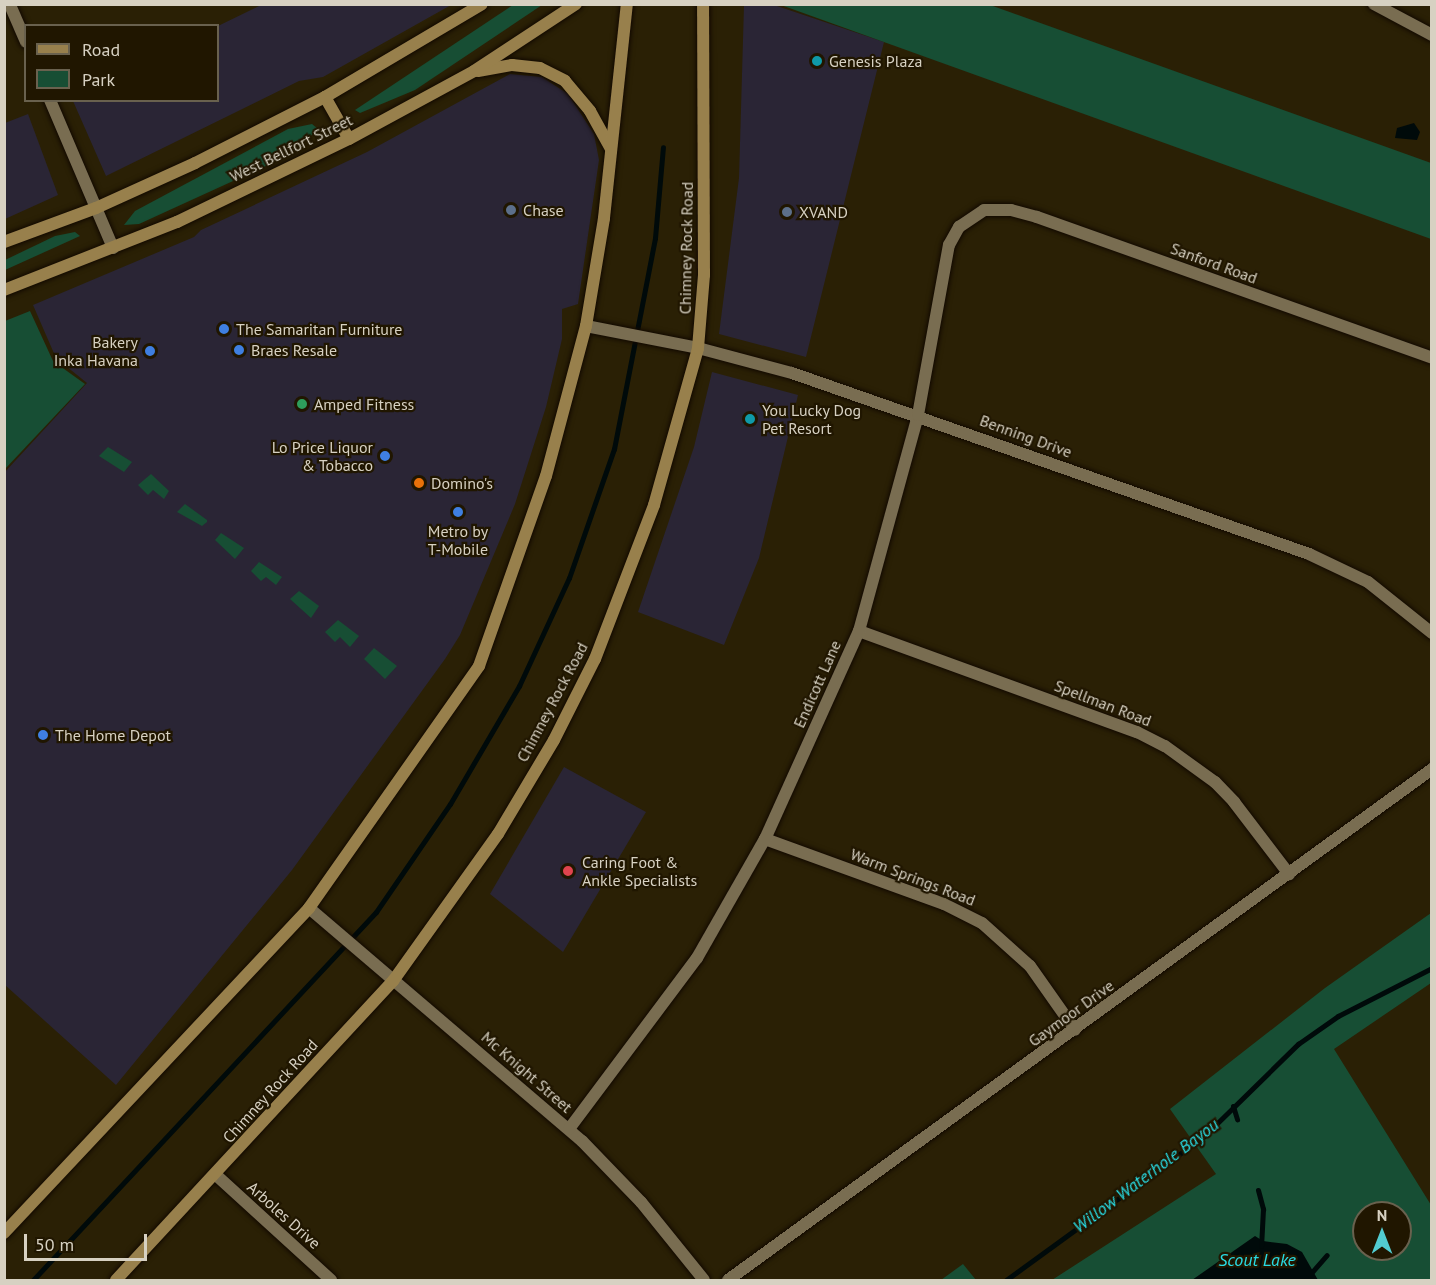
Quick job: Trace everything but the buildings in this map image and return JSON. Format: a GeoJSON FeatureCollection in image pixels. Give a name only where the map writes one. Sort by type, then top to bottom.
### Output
{"type":"FeatureCollection","features":[{"type":"Feature","properties":{"kind":"main road","name":"West Bellfort Street"},"geometry":{"type":"LineString","coordinates":[[4,242],[96,208],[325,97],[482,4]]}},
{"type":"Feature","properties":{"kind":"main road","name":"West Bellfort Street"},"geometry":{"type":"LineString","coordinates":[[4,291],[177,222],[349,139],[474,71],[576,4]]}},
{"type":"Feature","properties":{"kind":"main road"},"geometry":{"type":"LineString","coordinates":[[4,1233],[309,908],[479,666],[546,476],[586,326],[611,149],[627,4]]}},
{"type":"Feature","properties":{"kind":"main road","name":"Chimney Rock Road"},"geometry":{"type":"LineString","coordinates":[[116,1281],[393,981],[498,834],[554,740],[595,660],[654,505],[698,348],[704,275],[703,4]]}},
{"type":"Feature","properties":{"kind":"main road"},"geometry":{"type":"LineString","coordinates":[[474,71],[512,65],[540,68],[565,81],[590,111],[611,149]]}},
{"type":"Feature","properties":{"kind":"main road"},"geometry":{"type":"LineString","coordinates":[[325,97],[349,139]]}},
{"type":"Feature","properties":{"kind":"street"},"geometry":{"type":"LineString","coordinates":[[1374,4],[1431,35]]}},
{"type":"Feature","properties":{"kind":"street"},"geometry":{"type":"LineString","coordinates":[[4,7],[10,5],[24,37]]}},
{"type":"Feature","properties":{"kind":"street"},"geometry":{"type":"LineString","coordinates":[[51,102],[113,248]]}},
{"type":"Feature","properties":{"kind":"street","name":"Sanford Road"},"geometry":{"type":"LineString","coordinates":[[984,210],[1011,210],[1037,217],[1431,358]]}},
{"type":"Feature","properties":{"kind":"street","name":"Endicott Lane"},"geometry":{"type":"LineString","coordinates":[[569,1129],[697,958],[765,839],[859,631],[918,415],[949,245],[959,226],[984,210]]}},
{"type":"Feature","properties":{"kind":"street","name":"Benning Drive"},"geometry":{"type":"LineString","coordinates":[[586,326],[698,348],[918,415],[1309,554],[1368,582],[1431,633]]}},
{"type":"Feature","properties":{"kind":"street","name":"Spellman Road"},"geometry":{"type":"LineString","coordinates":[[859,631],[1137,732],[1165,746],[1215,783],[1234,802],[1289,874]]}},
{"type":"Feature","properties":{"kind":"street","name":"Gaymoor Drive"},"geometry":{"type":"LineString","coordinates":[[728,1281],[1076,1030],[1431,769]]}},
{"type":"Feature","properties":{"kind":"street","name":"Warm Springs Road"},"geometry":{"type":"LineString","coordinates":[[765,839],[944,904],[982,923],[1030,966],[1076,1030]]}},
{"type":"Feature","properties":{"kind":"street","name":"Mc Knight Street"},"geometry":{"type":"LineString","coordinates":[[309,908],[374,966],[569,1129],[640,1202],[704,1281]]}},
{"type":"Feature","properties":{"kind":"street","name":"Arboles Drive"},"geometry":{"type":"LineString","coordinates":[[216,1175],[331,1281]]}},
{"type":"Feature","properties":{"kind":"shaded area"},"geometry":{"type":"Polygon","coordinates":[[[263,4],[451,5],[323,77],[299,81],[106,176],[73,102],[219,102],[219,26],[263,4]]]}},
{"type":"Feature","properties":{"kind":"shaded area"},"geometry":{"type":"Polygon","coordinates":[[[744,5],[774,5],[884,42],[806,357],[719,334],[739,178],[744,5]]]}},
{"type":"Feature","properties":{"kind":"shaded area"},"geometry":{"type":"Polygon","coordinates":[[[510,74],[542,77],[568,94],[594,134],[599,160],[578,304],[562,309],[562,339],[546,407],[515,504],[460,635],[445,659],[292,870],[116,1085],[5,985],[4,473],[87,383],[56,358],[33,305],[194,237],[201,230],[367,152],[510,74]]]}},
{"type":"Feature","properties":{"kind":"shaded area"},"geometry":{"type":"Polygon","coordinates":[[[28,114],[58,195],[5,219],[5,123],[28,114]]]}},
{"type":"Feature","properties":{"kind":"shaded area"},"geometry":{"type":"Polygon","coordinates":[[[712,372],[798,395],[759,558],[724,645],[638,612],[694,447],[712,372]]]}},
{"type":"Feature","properties":{"kind":"shaded area"},"geometry":{"type":"Polygon","coordinates":[[[564,767],[646,812],[563,952],[490,894],[564,767]]]}},
{"type":"Feature","properties":{"kind":"green space"},"geometry":{"type":"Polygon","coordinates":[[[513,5],[542,5],[415,90],[360,113],[355,110],[513,5]]]}},
{"type":"Feature","properties":{"kind":"green space"},"geometry":{"type":"Polygon","coordinates":[[[781,5],[990,5],[1431,163],[1431,239],[781,5]]]}},
{"type":"Feature","properties":{"kind":"green space"},"geometry":{"type":"Polygon","coordinates":[[[312,124],[318,129],[292,154],[139,224],[124,225],[135,211],[288,129],[312,124]]]}},
{"type":"Feature","properties":{"kind":"green space"},"geometry":{"type":"Polygon","coordinates":[[[75,232],[80,236],[5,270],[5,260],[55,236],[75,232]]]}},
{"type":"Feature","properties":{"kind":"green space"},"geometry":{"type":"Polygon","coordinates":[[[30,311],[53,361],[85,384],[5,469],[5,321],[30,311]]]}},
{"type":"Feature","properties":{"kind":"green space"},"geometry":{"type":"Polygon","coordinates":[[[108,447],[132,462],[124,472],[99,456],[108,447]]]}},
{"type":"Feature","properties":{"kind":"green space"},"geometry":{"type":"Polygon","coordinates":[[[151,474],[169,491],[164,499],[153,490],[148,495],[138,485],[151,474]]]}},
{"type":"Feature","properties":{"kind":"green space"},"geometry":{"type":"Polygon","coordinates":[[[185,504],[207,522],[202,526],[177,512],[185,504]]]}},
{"type":"Feature","properties":{"kind":"green space"},"geometry":{"type":"Polygon","coordinates":[[[221,533],[244,548],[235,559],[215,540],[221,533]]]}},
{"type":"Feature","properties":{"kind":"green space"},"geometry":{"type":"Polygon","coordinates":[[[259,562],[282,577],[276,585],[266,577],[261,581],[251,571],[259,562]]]}},
{"type":"Feature","properties":{"kind":"green space"},"geometry":{"type":"Polygon","coordinates":[[[299,591],[319,606],[311,618],[290,599],[299,591]]]}},
{"type":"Feature","properties":{"kind":"green space"},"geometry":{"type":"Polygon","coordinates":[[[338,620],[359,636],[350,647],[340,637],[335,642],[325,632],[338,620]]]}},
{"type":"Feature","properties":{"kind":"green space"},"geometry":{"type":"Polygon","coordinates":[[[374,648],[397,666],[385,679],[364,659],[374,648]]]}},
{"type":"Feature","properties":{"kind":"green space"},"geometry":{"type":"Polygon","coordinates":[[[1431,913],[1431,983],[1334,1049],[1431,1205],[1431,1280],[1052,1280],[1216,1174],[1170,1109],[1325,988],[1431,913]]]}},
{"type":"Feature","properties":{"kind":"green space"},"geometry":{"type":"Polygon","coordinates":[[[963,1264],[976,1280],[941,1280],[963,1264]]]}},
{"type":"Feature","properties":{"kind":"water"},"geometry":{"type":"Polygon","coordinates":[[[1414,123],[1420,132],[1417,140],[1395,138],[1397,128],[1414,123]]]}},
{"type":"Feature","properties":{"kind":"water","name":"Scout Lake"},"geometry":{"type":"Polygon","coordinates":[[[1255,1236],[1263,1241],[1287,1244],[1302,1252],[1318,1280],[1192,1280],[1255,1236]]]}},
{"type":"Feature","properties":{"kind":"waterway"},"geometry":{"type":"LineString","coordinates":[[33,1280],[376,912],[450,804],[519,686],[569,578],[614,449],[655,238],[663,147]]}},
{"type":"Feature","properties":{"kind":"waterway","name":"Willow Waterhole Bayou"},"geometry":{"type":"LineString","coordinates":[[1006,1280],[1204,1136],[1298,1044],[1338,1016],[1432,968]]}},
{"type":"Feature","properties":{"kind":"waterway"},"geometry":{"type":"LineString","coordinates":[[1233,1106],[1237,1119]]}},
{"type":"Feature","properties":{"kind":"waterway"},"geometry":{"type":"LineString","coordinates":[[1258,1190],[1263,1209],[1261,1246]]}},
{"type":"Feature","properties":{"kind":"waterway"},"geometry":{"type":"LineString","coordinates":[[1305,1280],[1327,1255]]}},
{"type":"Feature","properties":{"kind":"place","name":"Genesis Plaza"},"geometry":{"type":"Point","coordinates":[817,61]}},
{"type":"Feature","properties":{"kind":"place","name":"Chase"},"geometry":{"type":"Point","coordinates":[511,210]}},
{"type":"Feature","properties":{"kind":"place","name":"XVAND"},"geometry":{"type":"Point","coordinates":[787,212]}},
{"type":"Feature","properties":{"kind":"place","name":"The Samaritan Furniture"},"geometry":{"type":"Point","coordinates":[224,329]}},
{"type":"Feature","properties":{"kind":"place","name":"Braes Resale"},"geometry":{"type":"Point","coordinates":[239,350]}},
{"type":"Feature","properties":{"kind":"place","name":"Bakery Inka Havana"},"geometry":{"type":"Point","coordinates":[150,351]}},
{"type":"Feature","properties":{"kind":"place","name":"Amped Fitness"},"geometry":{"type":"Point","coordinates":[302,404]}},
{"type":"Feature","properties":{"kind":"place","name":"You Lucky Dog Pet Resort"},"geometry":{"type":"Point","coordinates":[750,419]}},
{"type":"Feature","properties":{"kind":"place","name":"Lo Price Liquor & Tobacco"},"geometry":{"type":"Point","coordinates":[385,456]}},
{"type":"Feature","properties":{"kind":"place","name":"Domino's"},"geometry":{"type":"Point","coordinates":[419,483]}},
{"type":"Feature","properties":{"kind":"place","name":"Metro by T-Mobile"},"geometry":{"type":"Point","coordinates":[458,512]}},
{"type":"Feature","properties":{"kind":"place","name":"The Home Depot"},"geometry":{"type":"Point","coordinates":[43,735]}},
{"type":"Feature","properties":{"kind":"place","name":"Caring Foot & Ankle Specialists"},"geometry":{"type":"Point","coordinates":[568,871]}}]}
